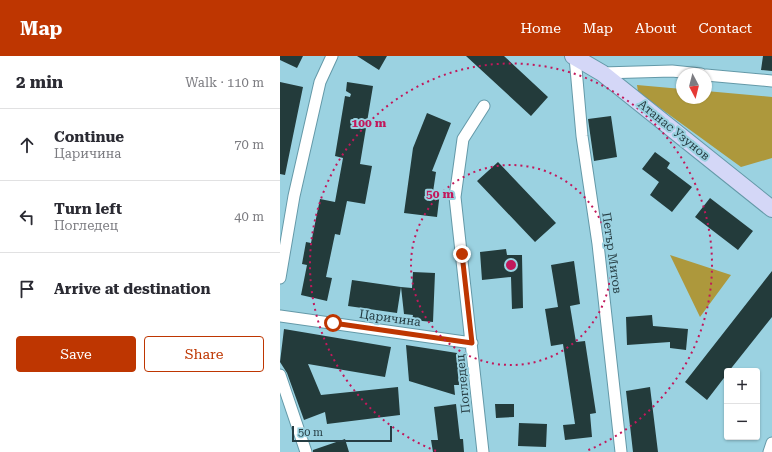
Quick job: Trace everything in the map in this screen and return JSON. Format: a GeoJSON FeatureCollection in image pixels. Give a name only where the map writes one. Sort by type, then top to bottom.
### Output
{"type":"FeatureCollection","features":[{"type":"Feature","properties":{"kind":"street"},"geometry":{"type":"LineString","coordinates":[[280,278],[294,196],[320,82],[332,56]]}},
{"type":"Feature","properties":{"kind":"street","name":"Атанас Узунов"},"geometry":{"type":"LineString","coordinates":[[574,57],[602,73],[772,209]]}},
{"type":"Feature","properties":{"kind":"street","name":"Петър Митов"},"geometry":{"type":"LineString","coordinates":[[574,57],[582,136],[598,244],[621,452]]}},
{"type":"Feature","properties":{"kind":"street"},"geometry":{"type":"LineString","coordinates":[[602,73],[676,71]]}},
{"type":"Feature","properties":{"kind":"street"},"geometry":{"type":"LineString","coordinates":[[712,75],[772,81]]}},
{"type":"Feature","properties":{"kind":"street","name":"Погледец"},"geometry":{"type":"LineString","coordinates":[[483,452],[455,197],[463,139],[484,106]]}},
{"type":"Feature","properties":{"kind":"street","name":"Царичина"},"geometry":{"type":"LineString","coordinates":[[280,316],[472,343]]}},
{"type":"Feature","properties":{"kind":"street"},"geometry":{"type":"LineString","coordinates":[[280,375],[306,452]]}},
{"type":"Feature","properties":{"kind":"street"},"geometry":{"type":"LineString","coordinates":[[769,452],[772,444]]}},
{"type":"Feature","properties":{"kind":"shaded area"},"geometry":{"type":"Polygon","coordinates":[[[637,85],[676,88],[676,104],[712,104],[712,92],[772,97],[772,158],[741,167],[638,92],[637,85]]]}},
{"type":"Feature","properties":{"kind":"shaded area"},"geometry":{"type":"Polygon","coordinates":[[[670,255],[731,275],[700,317],[670,255]]]}},
{"type":"Feature","properties":{"kind":"building"},"geometry":{"type":"Polygon","coordinates":[[[280,56],[303,56],[297,68],[280,60],[280,56]]]}},
{"type":"Feature","properties":{"kind":"building"},"geometry":{"type":"Polygon","coordinates":[[[357,56],[387,56],[379,70],[357,56]]]}},
{"type":"Feature","properties":{"kind":"building"},"geometry":{"type":"Polygon","coordinates":[[[466,56],[504,56],[548,97],[531,116],[466,56]]]}},
{"type":"Feature","properties":{"kind":"building"},"geometry":{"type":"Polygon","coordinates":[[[763,56],[772,56],[772,71],[761,70],[763,56]]]}},
{"type":"Feature","properties":{"kind":"building"},"geometry":{"type":"Polygon","coordinates":[[[280,82],[303,87],[285,175],[280,174],[280,82]]]}},
{"type":"Feature","properties":{"kind":"building"},"geometry":{"type":"Polygon","coordinates":[[[347,82],[373,86],[360,164],[372,166],[365,204],[347,201],[340,235],[335,234],[326,277],[332,278],[327,301],[301,295],[307,265],[302,264],[306,242],[311,243],[320,199],[335,202],[343,158],[335,156],[345,96],[350,97],[351,94],[346,91],[347,82]]]}},
{"type":"Feature","properties":{"kind":"building"},"geometry":{"type":"Polygon","coordinates":[[[427,113],[451,123],[432,171],[436,172],[433,192],[440,192],[437,217],[404,213],[413,148],[427,113]]]}},
{"type":"Feature","properties":{"kind":"building"},"geometry":{"type":"Polygon","coordinates":[[[611,116],[617,157],[594,161],[588,119],[611,116]]]}},
{"type":"Feature","properties":{"kind":"building"},"geometry":{"type":"Polygon","coordinates":[[[655,152],[670,163],[667,168],[692,187],[672,212],[650,195],[659,182],[642,169],[655,152]]]}},
{"type":"Feature","properties":{"kind":"building"},"geometry":{"type":"Polygon","coordinates":[[[498,162],[556,223],[535,242],[477,181],[498,162]]]}},
{"type":"Feature","properties":{"kind":"building"},"geometry":{"type":"Polygon","coordinates":[[[710,198],[753,231],[738,250],[695,217],[710,198]]]}},
{"type":"Feature","properties":{"kind":"building"},"geometry":{"type":"Polygon","coordinates":[[[506,249],[507,255],[522,255],[523,308],[512,309],[511,277],[482,280],[480,252],[506,249]]]}},
{"type":"Feature","properties":{"kind":"building"},"geometry":{"type":"Polygon","coordinates":[[[574,261],[580,304],[570,306],[576,342],[585,341],[596,413],[590,414],[592,437],[565,440],[563,425],[575,424],[563,344],[551,346],[545,309],[558,307],[551,265],[574,261]]]}},
{"type":"Feature","properties":{"kind":"building"},"geometry":{"type":"Polygon","coordinates":[[[772,271],[772,317],[731,368],[724,368],[724,378],[707,400],[685,382],[772,271]]]}},
{"type":"Feature","properties":{"kind":"building"},"geometry":{"type":"Polygon","coordinates":[[[413,272],[435,273],[433,322],[412,320],[413,315],[404,314],[401,287],[412,288],[413,272]]]}},
{"type":"Feature","properties":{"kind":"building"},"geometry":{"type":"Polygon","coordinates":[[[352,280],[401,287],[397,313],[348,306],[352,280]]]}},
{"type":"Feature","properties":{"kind":"building"},"geometry":{"type":"Polygon","coordinates":[[[652,315],[653,326],[688,329],[686,350],[670,348],[670,342],[627,345],[626,317],[652,315]]]}},
{"type":"Feature","properties":{"kind":"building"},"geometry":{"type":"Polygon","coordinates":[[[284,329],[391,347],[385,377],[308,364],[321,395],[398,387],[400,415],[327,424],[325,412],[304,420],[287,373],[280,362],[284,329]]]}},
{"type":"Feature","properties":{"kind":"building"},"geometry":{"type":"Polygon","coordinates":[[[406,345],[457,353],[459,385],[454,385],[455,395],[409,381],[406,345]]]}},
{"type":"Feature","properties":{"kind":"building"},"geometry":{"type":"Polygon","coordinates":[[[650,387],[658,452],[633,452],[626,391],[650,387]]]}},
{"type":"Feature","properties":{"kind":"building"},"geometry":{"type":"Polygon","coordinates":[[[456,404],[460,439],[463,439],[464,452],[433,452],[431,440],[438,440],[434,407],[456,404]]]}},
{"type":"Feature","properties":{"kind":"building"},"geometry":{"type":"Polygon","coordinates":[[[495,404],[514,404],[514,417],[496,418],[495,404]]]}},
{"type":"Feature","properties":{"kind":"building"},"geometry":{"type":"Polygon","coordinates":[[[519,423],[547,424],[546,447],[518,446],[519,423]]]}},
{"type":"Feature","properties":{"kind":"building"},"geometry":{"type":"Polygon","coordinates":[[[345,439],[349,452],[313,452],[313,450],[345,439]]]}},
{"type":"Feature","properties":{"kind":"route"},"geometry":{"type":"LineString","coordinates":[[333,323],[472,343],[462,254]]}}]}
